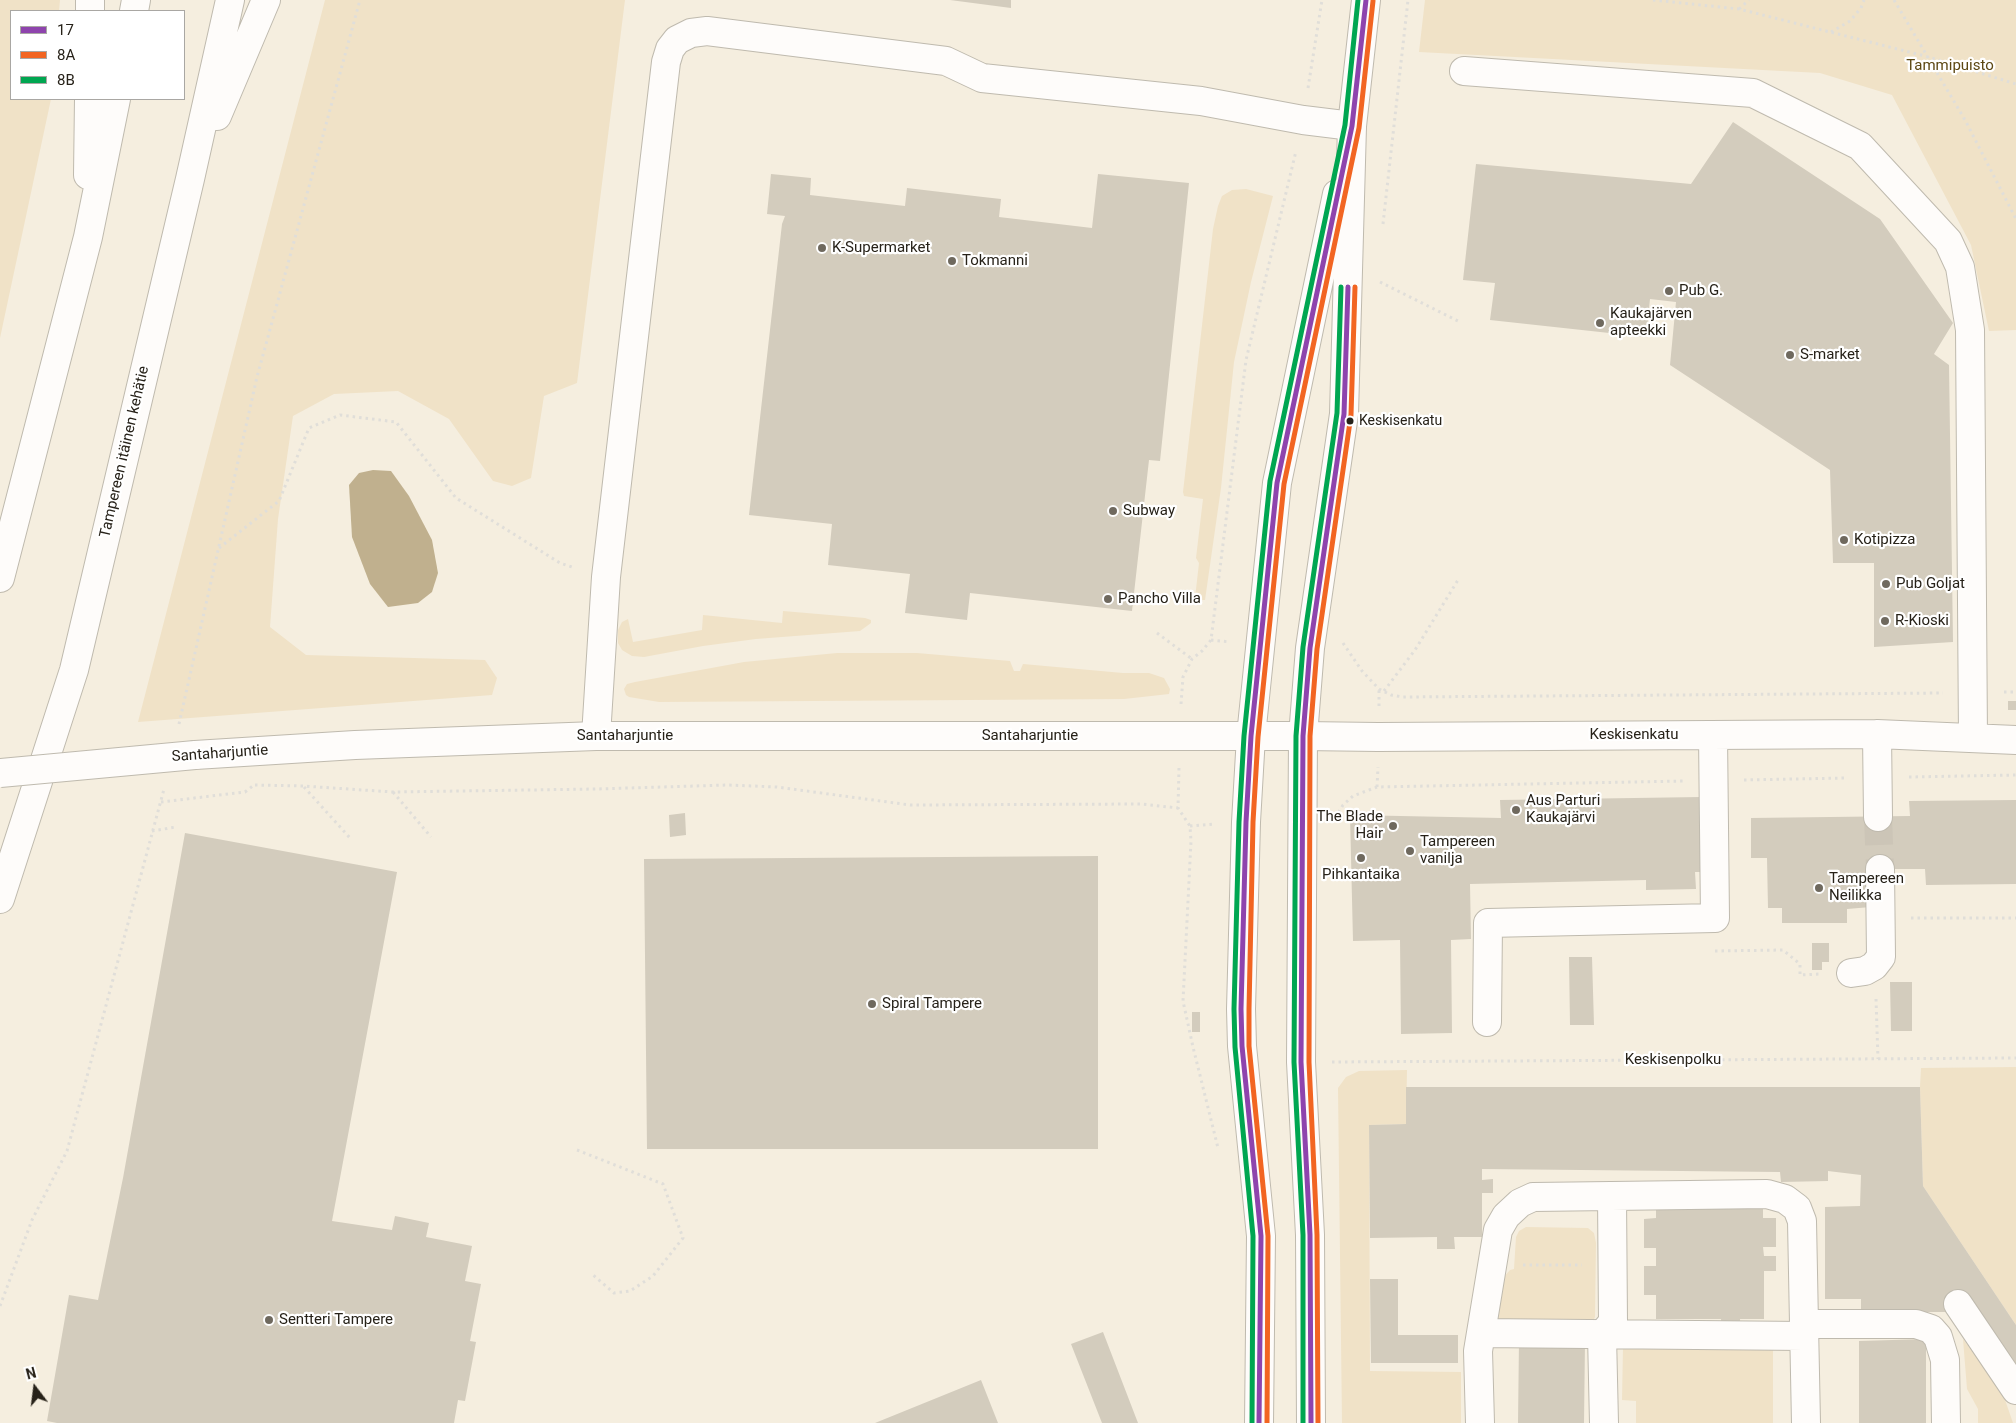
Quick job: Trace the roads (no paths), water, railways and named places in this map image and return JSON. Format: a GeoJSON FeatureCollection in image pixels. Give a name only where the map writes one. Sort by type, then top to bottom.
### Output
{"type":"FeatureCollection","features":[{"type":"Feature","properties":{"kind":"main road","name":"Tampereen itäinen kehätie"},"geometry":{"type":"LineString","coordinates":[[0,899],[74,670],[190,179],[230,0]]}},
{"type":"Feature","properties":{"kind":"main road"},"geometry":{"type":"LineString","coordinates":[[190,179],[266,0]]}},
{"type":"Feature","properties":{"kind":"main road"},"geometry":{"type":"LineString","coordinates":[[1311,1423],[1310,1236],[1301,1062],[1303,736],[1310,648],[1344,414],[1352,126],[1366,0]]}},
{"type":"Feature","properties":{"kind":"main road"},"geometry":{"type":"LineString","coordinates":[[596,736],[606,577],[666,62],[670,49],[677,40],[691,33],[707,31],[946,61],[982,78],[1201,102],[1304,120],[1352,126]]}},
{"type":"Feature","properties":{"kind":"main road"},"geometry":{"type":"LineString","coordinates":[[1464,71],[1753,93],[1860,146],[1948,241],[1960,267],[1970,330],[1973,738]]}},
{"type":"Feature","properties":{"kind":"main road"},"geometry":{"type":"LineString","coordinates":[[88,238],[89,100]]}},
{"type":"Feature","properties":{"kind":"main road"},"geometry":{"type":"LineString","coordinates":[[0,578],[88,238],[116,100]]}},
{"type":"Feature","properties":{"kind":"main road"},"geometry":{"type":"LineString","coordinates":[[1259,1423],[1261,1236],[1242,1046],[1241,1009],[1246,822],[1251,736],[1277,483],[1352,126]]}},
{"type":"Feature","properties":{"kind":"main road"},"geometry":{"type":"LineString","coordinates":[[1877,734],[1878,817]]}},
{"type":"Feature","properties":{"kind":"main road","name":"Keskisenkatu"},"geometry":{"type":"LineString","coordinates":[[1251,736],[1877,734],[2016,740]]}},
{"type":"Feature","properties":{"kind":"main road"},"geometry":{"type":"LineString","coordinates":[[1488,1022],[1488,923],[1714,918],[1713,735]]}},
{"type":"Feature","properties":{"kind":"main road","name":"Santaharjuntie"},"geometry":{"type":"LineString","coordinates":[[0,773],[195,755],[355,745],[596,736],[1251,736]]}},
{"type":"Feature","properties":{"kind":"main road"},"geometry":{"type":"LineString","coordinates":[[1863,969],[1881,957],[1880,869]]}},
{"type":"Feature","properties":{"kind":"main road"},"geometry":{"type":"LineString","coordinates":[[1480,1423],[1478,1351],[1498,1230],[1506,1216],[1520,1203],[1533,1197],[1767,1194],[1785,1199],[1797,1208],[1802,1221],[1806,1423]]}},
{"type":"Feature","properties":{"kind":"main road"},"geometry":{"type":"LineString","coordinates":[[1604,1423],[1602,1335],[1613,1322],[1612,1196]]}},
{"type":"Feature","properties":{"kind":"main road"},"geometry":{"type":"LineString","coordinates":[[1958,1304],[2016,1390]]}},
{"type":"Feature","properties":{"kind":"main road"},"geometry":{"type":"LineString","coordinates":[[1481,1332],[1602,1335],[1804,1330],[1916,1324],[1931,1329],[1938,1337],[1946,1360],[1946,1423]]}},
{"type":"Feature","properties":{"kind":"tunnel"},"geometry":{"type":"LineString","coordinates":[[1878,817],[1880,869]]}},
{"type":"Feature","properties":{"kind":"place","name":"K-Supermarket"},"geometry":{"type":"Point","coordinates":[822,248]}},
{"type":"Feature","properties":{"kind":"place","name":"Tokmanni"},"geometry":{"type":"Point","coordinates":[952,261]}},
{"type":"Feature","properties":{"kind":"place","name":"Pub G."},"geometry":{"type":"Point","coordinates":[1669,291]}},
{"type":"Feature","properties":{"kind":"place","name":"Kaukajärven apteekki"},"geometry":{"type":"Point","coordinates":[1600,323]}},
{"type":"Feature","properties":{"kind":"place","name":"S-market"},"geometry":{"type":"Point","coordinates":[1790,355]}},
{"type":"Feature","properties":{"kind":"place","name":"Keskisenkatu"},"geometry":{"type":"Point","coordinates":[1350,421]}},
{"type":"Feature","properties":{"kind":"place","name":"Subway"},"geometry":{"type":"Point","coordinates":[1113,511]}},
{"type":"Feature","properties":{"kind":"place","name":"Kotipizza"},"geometry":{"type":"Point","coordinates":[1844,540]}},
{"type":"Feature","properties":{"kind":"place","name":"Pub Goljat"},"geometry":{"type":"Point","coordinates":[1886,584]}},
{"type":"Feature","properties":{"kind":"place","name":"Pancho Villa"},"geometry":{"type":"Point","coordinates":[1108,599]}},
{"type":"Feature","properties":{"kind":"place","name":"R-Kioski"},"geometry":{"type":"Point","coordinates":[1885,621]}},
{"type":"Feature","properties":{"kind":"place","name":"Aus Parturi Kaukajärvi"},"geometry":{"type":"Point","coordinates":[1516,810]}},
{"type":"Feature","properties":{"kind":"place","name":"The Blade Hair"},"geometry":{"type":"Point","coordinates":[1393,826]}},
{"type":"Feature","properties":{"kind":"place","name":"Tampereen vanilja"},"geometry":{"type":"Point","coordinates":[1410,851]}},
{"type":"Feature","properties":{"kind":"place","name":"Pihkantaika"},"geometry":{"type":"Point","coordinates":[1361,858]}},
{"type":"Feature","properties":{"kind":"place","name":"Tampereen Neilikka"},"geometry":{"type":"Point","coordinates":[1819,888]}},
{"type":"Feature","properties":{"kind":"place","name":"Spiral Tampere"},"geometry":{"type":"Point","coordinates":[872,1004]}},
{"type":"Feature","properties":{"kind":"place","name":"Sentteri Tampere"},"geometry":{"type":"Point","coordinates":[269,1320]}},
{"type":"Feature","properties":{"kind":"park label","name":"Tammipuisto"},"geometry":{"type":"Point","coordinates":[1950,66]}}]}
